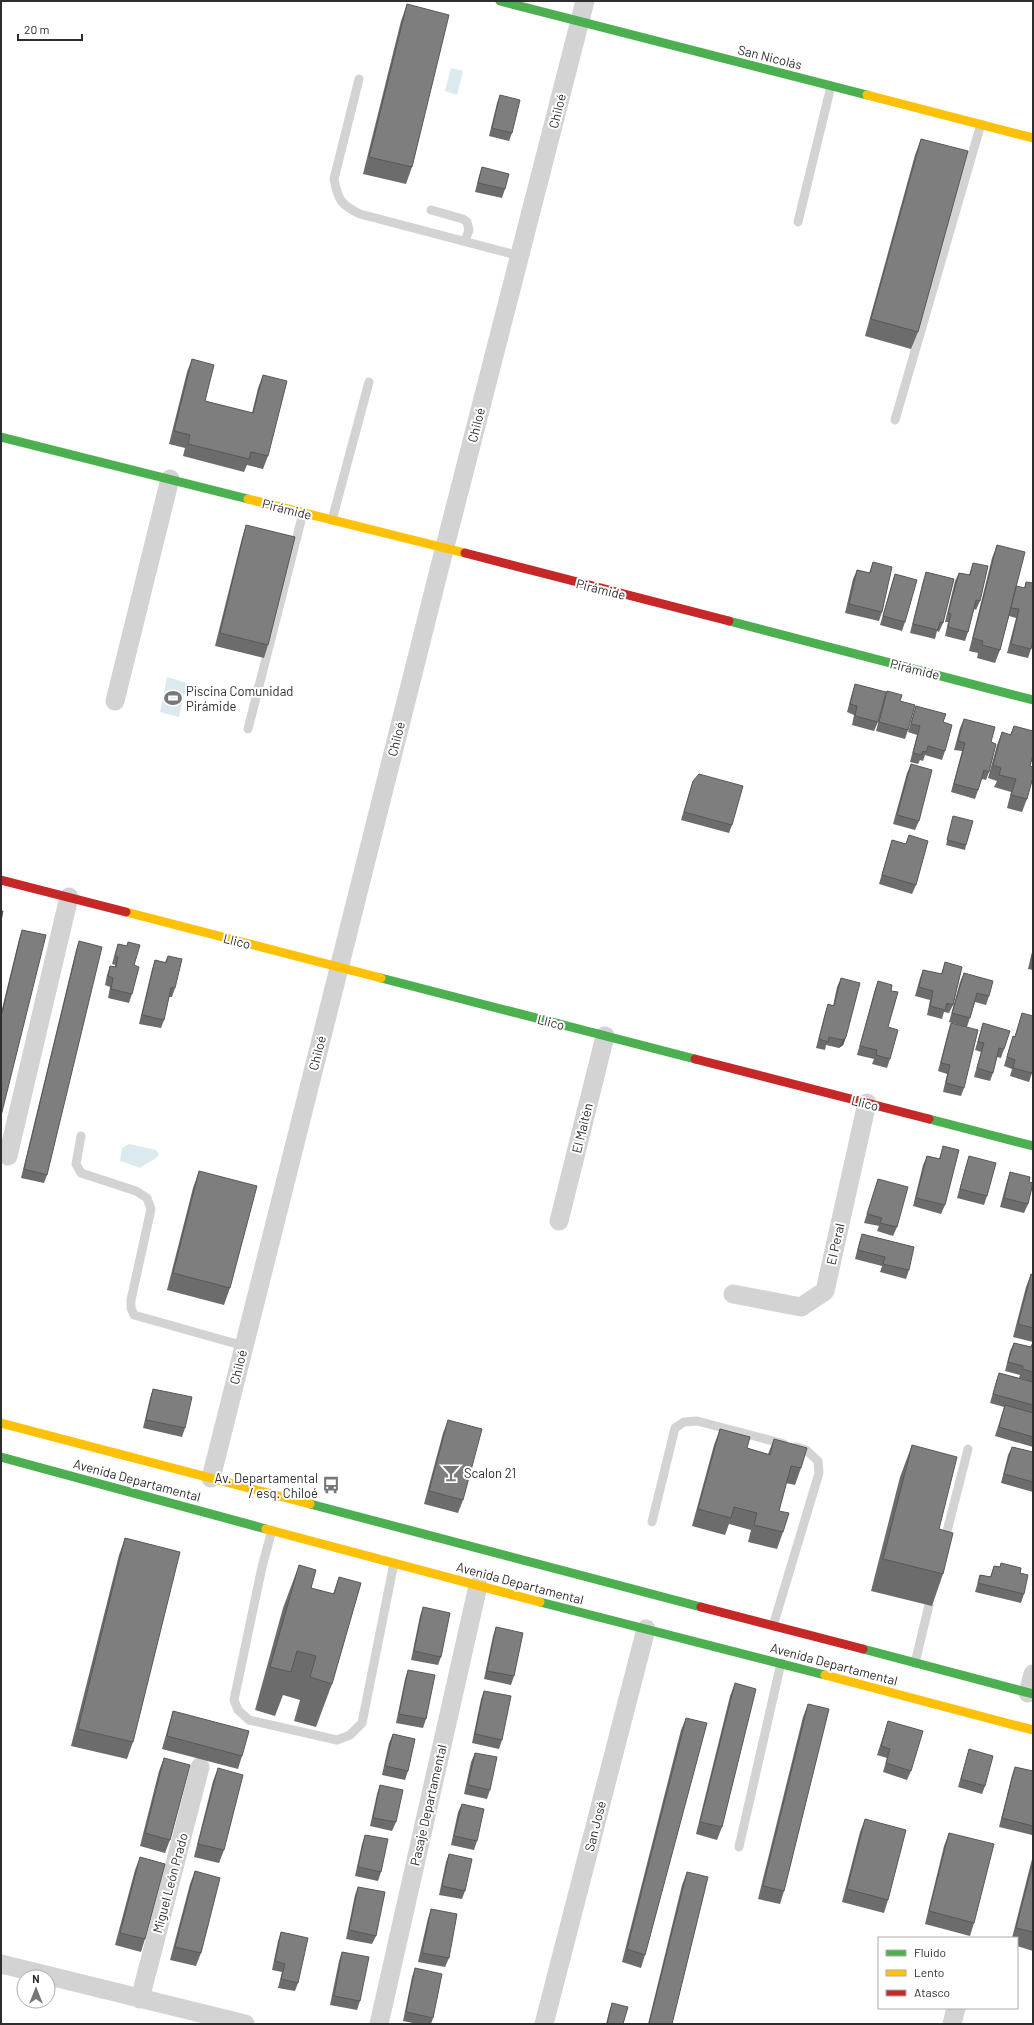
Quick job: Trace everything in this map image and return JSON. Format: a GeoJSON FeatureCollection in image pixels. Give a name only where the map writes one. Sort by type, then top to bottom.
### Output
{"type":"FeatureCollection","features":[{"type":"Feature","properties":{"kind":"street","name":"San Nicolás"},"geometry":{"type":"LineString","coordinates":[[500,1],[1033,138]]}},
{"type":"Feature","properties":{"kind":"street","name":"Chiloé"},"geometry":{"type":"LineString","coordinates":[[211,1478],[444,548],[586,1]]}},
{"type":"Feature","properties":{"kind":"street","name":"Pirámide"},"geometry":{"type":"LineString","coordinates":[[1,437],[444,548],[1033,700]]}},
{"type":"Feature","properties":{"kind":"street"},"geometry":{"type":"LineString","coordinates":[[115,701],[170,479]]}},
{"type":"Feature","properties":{"kind":"street","name":"Llico"},"geometry":{"type":"LineString","coordinates":[[1,880],[1033,1146]]}},
{"type":"Feature","properties":{"kind":"street"},"geometry":{"type":"LineString","coordinates":[[8,1156],[69,898]]}},
{"type":"Feature","properties":{"kind":"street","name":"El Maitén"},"geometry":{"type":"LineString","coordinates":[[559,1221],[605,1036]]}},
{"type":"Feature","properties":{"kind":"street","name":"El Peral"},"geometry":{"type":"LineString","coordinates":[[733,1294],[801,1307],[825,1291],[867,1103]]}},
{"type":"Feature","properties":{"kind":"street","name":"Avenida Departamental"},"geometry":{"type":"LineString","coordinates":[[1,1423],[1031,1694]]}},
{"type":"Feature","properties":{"kind":"street","name":"Avenida Departamental"},"geometry":{"type":"LineString","coordinates":[[1,1457],[478,1586],[781,1663],[1033,1730]]}},
{"type":"Feature","properties":{"kind":"street","name":"Pasaje Departamental"},"geometry":{"type":"LineString","coordinates":[[379,2024],[478,1586]]}},
{"type":"Feature","properties":{"kind":"street","name":"San José"},"geometry":{"type":"LineString","coordinates":[[544,2024],[646,1629]]}},
{"type":"Feature","properties":{"kind":"street"},"geometry":{"type":"LineString","coordinates":[[1031,1694],[1033,1674]]}},
{"type":"Feature","properties":{"kind":"street","name":"Miguel León Prado"},"geometry":{"type":"LineString","coordinates":[[140,1998],[200,1767]]}},
{"type":"Feature","properties":{"kind":"street"},"geometry":{"type":"LineString","coordinates":[[1,1964],[244,2024]]}},
{"type":"Feature","properties":{"kind":"street"},"geometry":{"type":"LineString","coordinates":[[952,2024],[956,2009]]}},
{"type":"Feature","properties":{"kind":"lane"},"geometry":{"type":"LineString","coordinates":[[359,79],[334,179],[337,194],[344,206],[360,214],[520,256]]}},
{"type":"Feature","properties":{"kind":"lane"},"geometry":{"type":"LineString","coordinates":[[798,222],[831,86]]}},
{"type":"Feature","properties":{"kind":"lane"},"geometry":{"type":"LineString","coordinates":[[896,420],[981,124]]}},
{"type":"Feature","properties":{"kind":"lane"},"geometry":{"type":"LineString","coordinates":[[432,210],[463,219],[467,222],[469,230],[465,241]]}},
{"type":"Feature","properties":{"kind":"lane"},"geometry":{"type":"LineString","coordinates":[[332,520],[369,382]]}},
{"type":"Feature","properties":{"kind":"lane"},"geometry":{"type":"LineString","coordinates":[[248,729],[304,513]]}},
{"type":"Feature","properties":{"kind":"lane"},"geometry":{"type":"LineString","coordinates":[[81,1136],[76,1164],[81,1173],[136,1191],[147,1198],[151,1209],[131,1300],[131,1308],[134,1315],[244,1346]]}},
{"type":"Feature","properties":{"kind":"lane"},"geometry":{"type":"LineString","coordinates":[[652,1522],[675,1428],[684,1422],[697,1421],[806,1450],[818,1461],[819,1473],[773,1626]]}},
{"type":"Feature","properties":{"kind":"lane"},"geometry":{"type":"LineString","coordinates":[[943,1549],[968,1449]]}},
{"type":"Feature","properties":{"kind":"lane"},"geometry":{"type":"LineString","coordinates":[[272,1530],[262,1567],[234,1700],[238,1710],[249,1720],[337,1740],[350,1735],[362,1723],[394,1563]]}},
{"type":"Feature","properties":{"kind":"lane"},"geometry":{"type":"LineString","coordinates":[[915,1663],[929,1605]]}},
{"type":"Feature","properties":{"kind":"lane"},"geometry":{"type":"LineString","coordinates":[[739,1848],[781,1663]]}},
{"type":"Feature","properties":{"kind":"shaded area"},"geometry":{"type":"Polygon","coordinates":[[[451,68],[463,71],[457,95],[445,91],[451,68]]]}},
{"type":"Feature","properties":{"kind":"shaded area","name":"Piscina Comunidad Pirámide"},"geometry":{"type":"Polygon","coordinates":[[[167,677],[187,683],[179,717],[160,712],[167,677]]]}},
{"type":"Feature","properties":{"kind":"shaded area"},"geometry":{"type":"Polygon","coordinates":[[[129,1144],[156,1150],[159,1155],[140,1168],[120,1161],[122,1148],[129,1144]]]}},
{"type":"Feature","properties":{"kind":"building"},"geometry":{"type":"Polygon","coordinates":[[[407,4],[449,15],[412,167],[369,157],[407,4]]]}},
{"type":"Feature","properties":{"kind":"building"},"geometry":{"type":"Polygon","coordinates":[[[500,95],[520,100],[512,133],[492,128],[500,95]]]}},
{"type":"Feature","properties":{"kind":"building"},"geometry":{"type":"Polygon","coordinates":[[[921,139],[968,151],[918,332],[871,319],[921,139]]]}},
{"type":"Feature","properties":{"kind":"building"},"geometry":{"type":"Polygon","coordinates":[[[482,167],[509,174],[505,189],[478,183],[482,167]]]}},
{"type":"Feature","properties":{"kind":"building"},"geometry":{"type":"Polygon","coordinates":[[[192,359],[214,365],[205,401],[253,413],[263,375],[287,381],[268,456],[251,452],[249,459],[188,444],[190,435],[174,431],[192,359]]]}},
{"type":"Feature","properties":{"kind":"building"},"geometry":{"type":"Polygon","coordinates":[[[246,525],[295,537],[268,645],[220,633],[246,525]]]}},
{"type":"Feature","properties":{"kind":"building"},"geometry":{"type":"Polygon","coordinates":[[[997,545],[1025,552],[1000,650],[982,645],[983,641],[973,638],[997,545]]]}},
{"type":"Feature","properties":{"kind":"building"},"geometry":{"type":"Polygon","coordinates":[[[873,562],[892,567],[882,612],[849,604],[857,570],[870,573],[873,562]]]}},
{"type":"Feature","properties":{"kind":"building"},"geometry":{"type":"Polygon","coordinates":[[[973,563],[988,566],[980,601],[976,600],[968,632],[948,627],[951,614],[948,613],[959,573],[970,575],[973,563]]]}},
{"type":"Feature","properties":{"kind":"building"},"geometry":{"type":"Polygon","coordinates":[[[926,572],[954,579],[943,623],[940,622],[938,630],[913,624],[926,572]]]}},
{"type":"Feature","properties":{"kind":"building"},"geometry":{"type":"Polygon","coordinates":[[[895,574],[917,580],[905,622],[883,616],[895,574]]]}},
{"type":"Feature","properties":{"kind":"building"},"geometry":{"type":"Polygon","coordinates":[[[1026,582],[1033,583],[1033,640],[1031,649],[1011,644],[1019,609],[1011,608],[1016,586],[1025,588],[1026,582]]]}},
{"type":"Feature","properties":{"kind":"building"},"geometry":{"type":"Polygon","coordinates":[[[855,684],[886,692],[878,722],[855,716],[857,706],[850,704],[855,684]]]}},
{"type":"Feature","properties":{"kind":"building"},"geometry":{"type":"Polygon","coordinates":[[[887,691],[902,695],[900,701],[915,705],[908,730],[879,722],[887,691]]]}},
{"type":"Feature","properties":{"kind":"building"},"geometry":{"type":"Polygon","coordinates":[[[916,706],[946,714],[943,722],[952,725],[945,751],[928,746],[926,752],[923,751],[921,755],[913,753],[920,726],[911,724],[916,706]]]}},
{"type":"Feature","properties":{"kind":"building"},"geometry":{"type":"Polygon","coordinates":[[[964,719],[995,727],[991,742],[996,744],[989,772],[984,770],[978,790],[954,784],[965,743],[958,741],[964,719]]]}},
{"type":"Feature","properties":{"kind":"building"},"geometry":{"type":"Polygon","coordinates":[[[1014,726],[1033,731],[1033,755],[1030,766],[1033,767],[1033,777],[1027,799],[1011,795],[1016,779],[999,775],[1001,768],[993,765],[1002,732],[1011,735],[1014,726]]]}},
{"type":"Feature","properties":{"kind":"building"},"geometry":{"type":"Polygon","coordinates":[[[911,764],[932,770],[919,821],[897,815],[911,764]]]}},
{"type":"Feature","properties":{"kind":"building"},"geometry":{"type":"Polygon","coordinates":[[[699,774],[743,786],[732,825],[684,812],[693,781],[699,774]]]}},
{"type":"Feature","properties":{"kind":"building"},"geometry":{"type":"Polygon","coordinates":[[[953,816],[973,821],[966,845],[947,840],[953,816]]]}},
{"type":"Feature","properties":{"kind":"building"},"geometry":{"type":"Polygon","coordinates":[[[909,835],[928,841],[916,885],[882,875],[892,840],[906,844],[909,835]]]}},
{"type":"Feature","properties":{"kind":"building"},"geometry":{"type":"Polygon","coordinates":[[[22,930],[46,935],[1,1116],[1,1017],[22,930]]]}},
{"type":"Feature","properties":{"kind":"building"},"geometry":{"type":"Polygon","coordinates":[[[79,941],[102,947],[47,1175],[24,1169],[79,941]]]}},
{"type":"Feature","properties":{"kind":"building"},"geometry":{"type":"Polygon","coordinates":[[[128,942],[140,945],[134,965],[139,967],[132,994],[111,989],[113,978],[108,976],[110,966],[116,967],[118,957],[115,956],[118,944],[127,946],[128,942]]]}},
{"type":"Feature","properties":{"kind":"building"},"geometry":{"type":"Polygon","coordinates":[[[168,956],[182,959],[175,988],[171,988],[164,1020],[142,1015],[155,960],[166,963],[168,956]]]}},
{"type":"Feature","properties":{"kind":"building"},"geometry":{"type":"Polygon","coordinates":[[[945,962],[962,967],[953,1005],[947,1003],[945,1010],[930,1006],[933,991],[919,987],[923,970],[942,974],[945,962]]]}},
{"type":"Feature","properties":{"kind":"building"},"geometry":{"type":"Polygon","coordinates":[[[964,973],[993,981],[989,996],[977,993],[970,1018],[952,1013],[964,973]]]}},
{"type":"Feature","properties":{"kind":"building"},"geometry":{"type":"Polygon","coordinates":[[[841,978],[860,983],[846,1037],[843,1040],[829,1037],[828,1042],[819,1039],[828,1004],[834,1006],[841,978]]]}},
{"type":"Feature","properties":{"kind":"building"},"geometry":{"type":"Polygon","coordinates":[[[878,981],[892,985],[891,991],[898,992],[888,1027],[898,1030],[890,1059],[876,1055],[877,1050],[860,1046],[878,981]]]}},
{"type":"Feature","properties":{"kind":"building"},"geometry":{"type":"Polygon","coordinates":[[[1022,1013],[1033,1016],[1032,1073],[1013,1068],[1015,1060],[1007,1057],[1022,1013]]]}},
{"type":"Feature","properties":{"kind":"building"},"geometry":{"type":"Polygon","coordinates":[[[951,1023],[978,1030],[964,1088],[946,1083],[950,1065],[941,1063],[951,1023]]]}},
{"type":"Feature","properties":{"kind":"building"},"geometry":{"type":"Polygon","coordinates":[[[983,1023],[1010,1031],[1004,1049],[999,1048],[993,1073],[977,1068],[984,1043],[978,1042],[983,1023]]]}},
{"type":"Feature","properties":{"kind":"building"},"geometry":{"type":"Polygon","coordinates":[[[943,1146],[959,1150],[945,1205],[916,1198],[927,1156],[940,1159],[943,1146]]]}},
{"type":"Feature","properties":{"kind":"building"},"geometry":{"type":"Polygon","coordinates":[[[969,1156],[996,1163],[987,1196],[960,1189],[969,1156]]]}},
{"type":"Feature","properties":{"kind":"building"},"geometry":{"type":"Polygon","coordinates":[[[199,1171],[257,1186],[230,1288],[173,1273],[199,1171]]]}},
{"type":"Feature","properties":{"kind":"building"},"geometry":{"type":"Polygon","coordinates":[[[1010,1172],[1030,1177],[1029,1182],[1033,1183],[1028,1204],[1004,1198],[1010,1172]]]}},
{"type":"Feature","properties":{"kind":"building"},"geometry":{"type":"Polygon","coordinates":[[[878,1179],[908,1187],[897,1227],[880,1223],[882,1218],[867,1214],[878,1179]]]}},
{"type":"Feature","properties":{"kind":"building"},"geometry":{"type":"Polygon","coordinates":[[[862,1234],[914,1247],[909,1270],[883,1264],[885,1257],[858,1250],[862,1234]]]}},
{"type":"Feature","properties":{"kind":"building"},"geometry":{"type":"Polygon","coordinates":[[[1031,1274],[1033,1275],[1033,1328],[1018,1324],[1031,1274]]]}},
{"type":"Feature","properties":{"kind":"building"},"geometry":{"type":"Polygon","coordinates":[[[1033,1342],[1033,1372],[1023,1369],[1023,1366],[1008,1362],[1014,1343],[1031,1347],[1033,1342]]]}},
{"type":"Feature","properties":{"kind":"building"},"geometry":{"type":"Polygon","coordinates":[[[999,1373],[1033,1382],[1033,1405],[993,1394],[999,1373]]]}},
{"type":"Feature","properties":{"kind":"building"},"geometry":{"type":"Polygon","coordinates":[[[153,1389],[192,1397],[185,1428],[146,1420],[153,1389]]]}},
{"type":"Feature","properties":{"kind":"building"},"geometry":{"type":"Polygon","coordinates":[[[1005,1405],[1033,1413],[1033,1437],[999,1427],[1005,1405]]]}},
{"type":"Feature","properties":{"kind":"building","name":"Scalon 21"},"geometry":{"type":"Polygon","coordinates":[[[448,1420],[482,1429],[463,1500],[429,1491],[448,1420]]]}},
{"type":"Feature","properties":{"kind":"building"},"geometry":{"type":"Polygon","coordinates":[[[720,1429],[750,1437],[747,1448],[770,1455],[774,1439],[807,1448],[801,1468],[791,1466],[779,1511],[789,1513],[783,1532],[754,1525],[757,1513],[734,1507],[731,1518],[698,1509],[720,1429]]]}},
{"type":"Feature","properties":{"kind":"building"},"geometry":{"type":"Polygon","coordinates":[[[912,1445],[957,1457],[939,1529],[953,1533],[943,1574],[883,1559],[912,1445]]]}},
{"type":"Feature","properties":{"kind":"building"},"geometry":{"type":"Polygon","coordinates":[[[1012,1447],[1033,1452],[1033,1482],[1004,1474],[1012,1447]]]}},
{"type":"Feature","properties":{"kind":"building"},"geometry":{"type":"Polygon","coordinates":[[[125,1538],[180,1552],[133,1742],[78,1729],[125,1538]]]}},
{"type":"Feature","properties":{"kind":"building"},"geometry":{"type":"Polygon","coordinates":[[[1001,1563],[1021,1568],[1020,1573],[1028,1575],[1024,1594],[978,1583],[980,1575],[991,1577],[994,1566],[1000,1567],[1001,1563]]]}},
{"type":"Feature","properties":{"kind":"building"},"geometry":{"type":"Polygon","coordinates":[[[299,1565],[316,1570],[311,1588],[334,1594],[339,1577],[361,1583],[332,1684],[310,1677],[316,1656],[297,1651],[291,1672],[270,1667],[299,1565]]]}},
{"type":"Feature","properties":{"kind":"building"},"geometry":{"type":"Polygon","coordinates":[[[423,1607],[450,1613],[441,1657],[414,1651],[423,1607]]]}},
{"type":"Feature","properties":{"kind":"building"},"geometry":{"type":"Polygon","coordinates":[[[496,1627],[523,1633],[514,1676],[487,1671],[496,1627]]]}},
{"type":"Feature","properties":{"kind":"building"},"geometry":{"type":"Polygon","coordinates":[[[408,1670],[435,1675],[426,1719],[399,1714],[408,1670]]]}},
{"type":"Feature","properties":{"kind":"building"},"geometry":{"type":"Polygon","coordinates":[[[735,1683],[756,1689],[722,1827],[700,1822],[735,1683]]]}},
{"type":"Feature","properties":{"kind":"building"},"geometry":{"type":"Polygon","coordinates":[[[484,1691],[511,1696],[502,1740],[475,1734],[484,1691]]]}},
{"type":"Feature","properties":{"kind":"building"},"geometry":{"type":"Polygon","coordinates":[[[808,1704],[829,1709],[784,1891],[763,1886],[808,1704]]]}},
{"type":"Feature","properties":{"kind":"building"},"geometry":{"type":"Polygon","coordinates":[[[173,1711],[249,1731],[242,1756],[167,1736],[173,1711]]]}},
{"type":"Feature","properties":{"kind":"building"},"geometry":{"type":"Polygon","coordinates":[[[686,1718],[707,1723],[645,1955],[627,1949],[686,1718]]]}},
{"type":"Feature","properties":{"kind":"building"},"geometry":{"type":"Polygon","coordinates":[[[888,1721],[923,1731],[911,1771],[886,1763],[890,1749],[881,1746],[888,1721]]]}},
{"type":"Feature","properties":{"kind":"building"},"geometry":{"type":"Polygon","coordinates":[[[393,1734],[415,1739],[408,1771],[385,1766],[393,1734]]]}},
{"type":"Feature","properties":{"kind":"building"},"geometry":{"type":"Polygon","coordinates":[[[969,1749],[993,1756],[985,1786],[961,1779],[969,1749]]]}},
{"type":"Feature","properties":{"kind":"building"},"geometry":{"type":"Polygon","coordinates":[[[475,1753],[497,1757],[490,1790],[468,1785],[475,1753]]]}},
{"type":"Feature","properties":{"kind":"building"},"geometry":{"type":"Polygon","coordinates":[[[164,1758],[190,1765],[170,1840],[145,1833],[164,1758]]]}},
{"type":"Feature","properties":{"kind":"building"},"geometry":{"type":"Polygon","coordinates":[[[1015,1767],[1033,1771],[1033,1826],[1002,1818],[1015,1767]]]}},
{"type":"Feature","properties":{"kind":"building"},"geometry":{"type":"Polygon","coordinates":[[[218,1768],[243,1775],[224,1850],[198,1844],[218,1768]]]}},
{"type":"Feature","properties":{"kind":"building"},"geometry":{"type":"Polygon","coordinates":[[[380,1785],[403,1790],[396,1822],[373,1818],[380,1785]]]}},
{"type":"Feature","properties":{"kind":"building"},"geometry":{"type":"Polygon","coordinates":[[[462,1804],[484,1809],[477,1841],[454,1836],[462,1804]]]}},
{"type":"Feature","properties":{"kind":"building"},"geometry":{"type":"Polygon","coordinates":[[[865,1819],[906,1830],[888,1900],[847,1889],[865,1819]]]}},
{"type":"Feature","properties":{"kind":"building"},"geometry":{"type":"Polygon","coordinates":[[[949,1833],[994,1844],[974,1923],[929,1911],[949,1833]]]}},
{"type":"Feature","properties":{"kind":"building"},"geometry":{"type":"Polygon","coordinates":[[[365,1835],[388,1839],[381,1872],[358,1867],[365,1835]]]}},
{"type":"Feature","properties":{"kind":"building"},"geometry":{"type":"Polygon","coordinates":[[[449,1854],[472,1859],[465,1891],[442,1886],[449,1854]]]}},
{"type":"Feature","properties":{"kind":"building"},"geometry":{"type":"Polygon","coordinates":[[[140,1857],[165,1864],[145,1939],[120,1933],[140,1857]]]}},
{"type":"Feature","properties":{"kind":"building"},"geometry":{"type":"Polygon","coordinates":[[[1033,1862],[1033,1932],[1016,1928],[1033,1862]]]}},
{"type":"Feature","properties":{"kind":"building"},"geometry":{"type":"Polygon","coordinates":[[[195,1871],[220,1878],[201,1953],[175,1947],[195,1871]]]}},
{"type":"Feature","properties":{"kind":"building"},"geometry":{"type":"Polygon","coordinates":[[[687,1872],[708,1877],[672,2024],[649,2024],[687,1872]]]}},
{"type":"Feature","properties":{"kind":"building"},"geometry":{"type":"Polygon","coordinates":[[[358,1887],[385,1892],[376,1936],[349,1930],[358,1887]]]}},
{"type":"Feature","properties":{"kind":"building"},"geometry":{"type":"Polygon","coordinates":[[[431,1909],[457,1914],[449,1958],[422,1953],[431,1909]]]}},
{"type":"Feature","properties":{"kind":"building"},"geometry":{"type":"Polygon","coordinates":[[[281,1932],[308,1938],[298,1983],[281,1979],[285,1964],[275,1961],[281,1932]]]}},
{"type":"Feature","properties":{"kind":"building"},"geometry":{"type":"Polygon","coordinates":[[[342,1952],[369,1957],[360,2001],[334,1996],[342,1952]]]}},
{"type":"Feature","properties":{"kind":"building"},"geometry":{"type":"Polygon","coordinates":[[[415,1968],[442,1974],[433,2018],[406,2012],[415,1968]]]}},
{"type":"Feature","properties":{"kind":"building"},"geometry":{"type":"Polygon","coordinates":[[[612,2003],[628,2007],[623,2024],[607,2024],[612,2003]]]}},
{"type":"Feature","properties":{"kind":"traffic: fast"},"geometry":{"type":"LineString","coordinates":[[500,1],[867,95]]}},
{"type":"Feature","properties":{"kind":"traffic: fast"},"geometry":{"type":"LineString","coordinates":[[1,437],[248,499]]}},
{"type":"Feature","properties":{"kind":"traffic: fast"},"geometry":{"type":"LineString","coordinates":[[729,621],[1033,700]]}},
{"type":"Feature","properties":{"kind":"traffic: fast"},"geometry":{"type":"LineString","coordinates":[[381,978],[695,1059]]}},
{"type":"Feature","properties":{"kind":"traffic: fast"},"geometry":{"type":"LineString","coordinates":[[929,1119],[1033,1146]]}},
{"type":"Feature","properties":{"kind":"traffic: fast"},"geometry":{"type":"LineString","coordinates":[[1,1457],[266,1529]]}},
{"type":"Feature","properties":{"kind":"traffic: fast"},"geometry":{"type":"LineString","coordinates":[[310,1504],[701,1607]]}},
{"type":"Feature","properties":{"kind":"traffic: fast"},"geometry":{"type":"LineString","coordinates":[[540,1602],[825,1675]]}},
{"type":"Feature","properties":{"kind":"traffic: fast"},"geometry":{"type":"LineString","coordinates":[[863,1649],[1033,1694]]}},
{"type":"Feature","properties":{"kind":"traffic: slow"},"geometry":{"type":"LineString","coordinates":[[867,95],[1033,138]]}},
{"type":"Feature","properties":{"kind":"traffic: slow"},"geometry":{"type":"LineString","coordinates":[[248,499],[465,553]]}},
{"type":"Feature","properties":{"kind":"traffic: slow"},"geometry":{"type":"LineString","coordinates":[[126,912],[381,978]]}},
{"type":"Feature","properties":{"kind":"traffic: slow"},"geometry":{"type":"LineString","coordinates":[[1,1423],[310,1504]]}},
{"type":"Feature","properties":{"kind":"traffic: slow"},"geometry":{"type":"LineString","coordinates":[[266,1529],[540,1602]]}},
{"type":"Feature","properties":{"kind":"traffic: slow"},"geometry":{"type":"LineString","coordinates":[[825,1675],[1033,1730]]}},
{"type":"Feature","properties":{"kind":"traffic: jam"},"geometry":{"type":"LineString","coordinates":[[465,553],[729,621]]}},
{"type":"Feature","properties":{"kind":"traffic: jam"},"geometry":{"type":"LineString","coordinates":[[1,880],[126,912]]}},
{"type":"Feature","properties":{"kind":"traffic: jam"},"geometry":{"type":"LineString","coordinates":[[695,1059],[929,1119]]}},
{"type":"Feature","properties":{"kind":"traffic: jam"},"geometry":{"type":"LineString","coordinates":[[701,1607],[863,1649]]}},
{"type":"Feature","properties":{"kind":"place","name":"Piscina Comunidad Pirámide"},"geometry":{"type":"Point","coordinates":[173,698]}},
{"type":"Feature","properties":{"kind":"place","name":"Scalon 21"},"geometry":{"type":"Point","coordinates":[451,1473]}},
{"type":"Feature","properties":{"kind":"place","name":"Av. Departamental / esq. Chiloé"},"geometry":{"type":"Point","coordinates":[331,1485]}}]}
